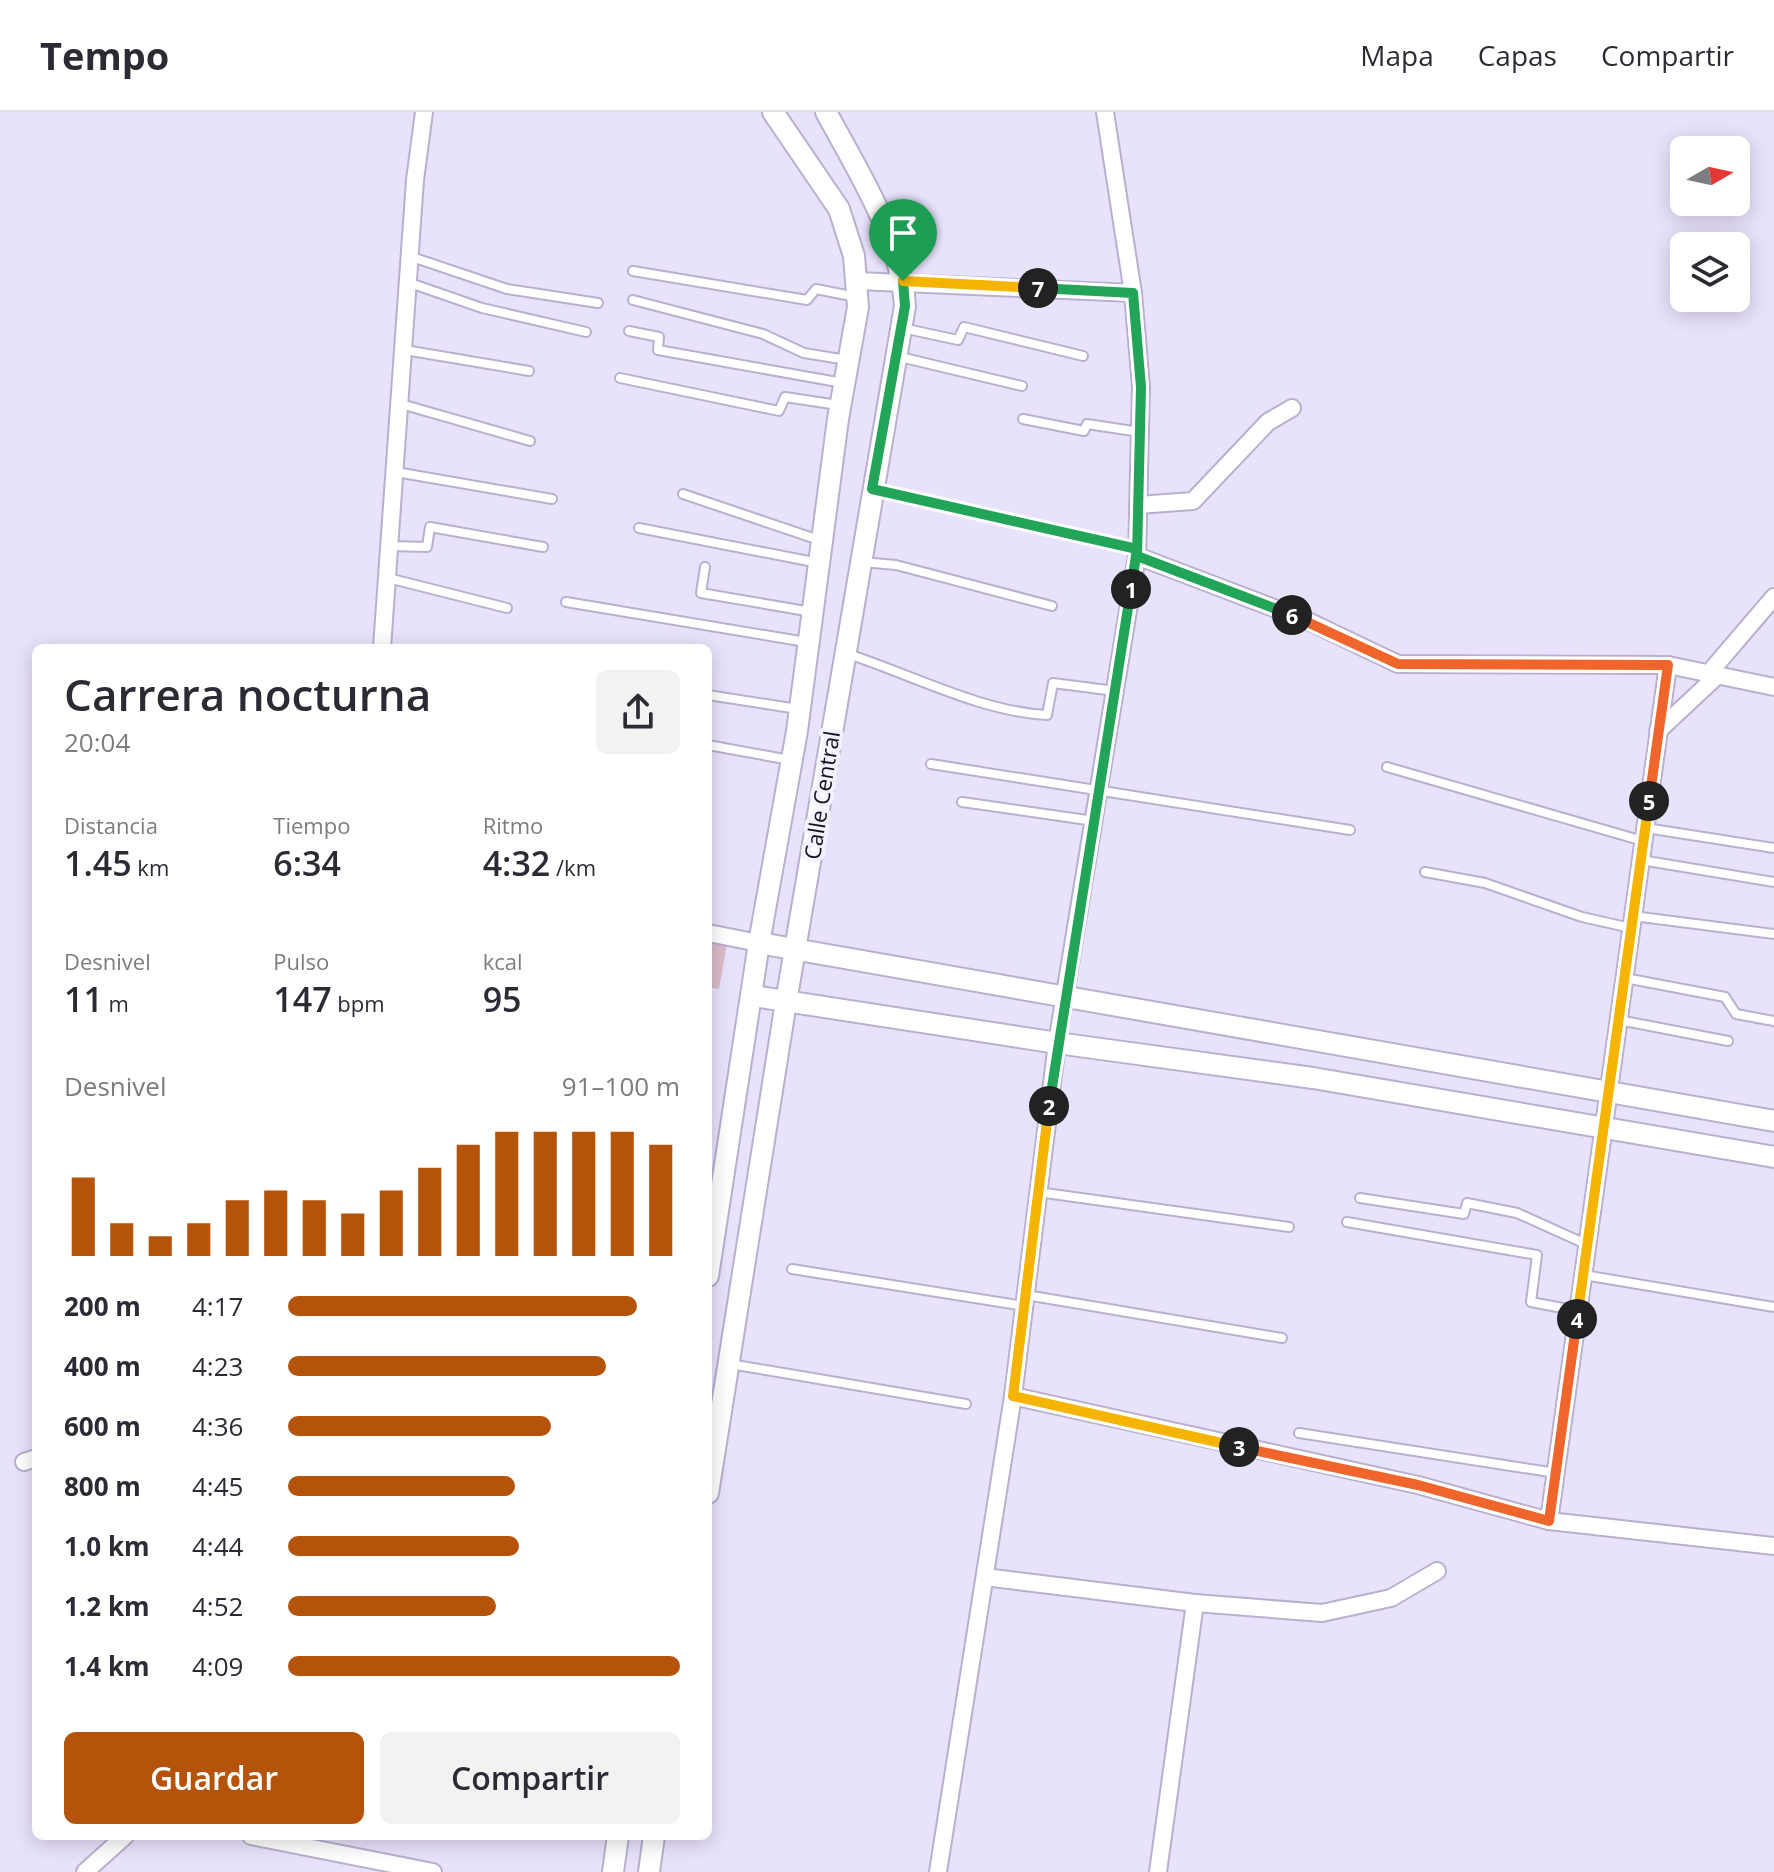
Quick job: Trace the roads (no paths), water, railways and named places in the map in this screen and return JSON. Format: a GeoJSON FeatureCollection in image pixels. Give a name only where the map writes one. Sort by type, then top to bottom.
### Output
{"type":"FeatureCollection","features":[{"type":"Feature","properties":{"kind":"street"},"geometry":{"type":"LineString","coordinates":[[382,644],[412,257],[415,180],[424,112]]}},
{"type":"Feature","properties":{"kind":"street","name":"Calle Central"},"geometry":{"type":"LineString","coordinates":[[712,1251],[759,943],[797,731],[858,289],[839,209],[773,112]]}},
{"type":"Feature","properties":{"kind":"street","name":"Calle Central"},"geometry":{"type":"LineString","coordinates":[[712,1467],[786,1002],[905,306],[903,281],[864,183],[826,112]]}},
{"type":"Feature","properties":{"kind":"street"},"geometry":{"type":"LineString","coordinates":[[938,1872],[1013,1396],[1057,1043],[1137,553],[1141,387],[1133,293],[1105,112]]}},
{"type":"Feature","properties":{"kind":"street"},"geometry":{"type":"LineString","coordinates":[[858,289],[903,281],[1133,293]]}},
{"type":"Feature","properties":{"kind":"street"},"geometry":{"type":"LineString","coordinates":[[1138,505],[1193,501],[1268,422],[1292,408]]}},
{"type":"Feature","properties":{"kind":"street"},"geometry":{"type":"LineString","coordinates":[[1137,553],[1308,621],[1398,664],[1668,665],[1774,687]]}},
{"type":"Feature","properties":{"kind":"street"},"geometry":{"type":"LineString","coordinates":[[1658,731],[1714,674],[1774,597]]}},
{"type":"Feature","properties":{"kind":"street"},"geometry":{"type":"LineString","coordinates":[[1549,1521],[1668,665]]}},
{"type":"Feature","properties":{"kind":"street"},"geometry":{"type":"LineString","coordinates":[[797,731],[831,736]]}},
{"type":"Feature","properties":{"kind":"street"},"geometry":{"type":"LineString","coordinates":[[712,934],[1065,999],[1774,1121]]}},
{"type":"Feature","properties":{"kind":"street"},"geometry":{"type":"LineString","coordinates":[[753,996],[1057,1043],[1313,1078],[1774,1157]]}},
{"type":"Feature","properties":{"kind":"street"},"geometry":{"type":"LineString","coordinates":[[1013,1396],[1418,1485],[1549,1521],[1774,1546]]}},
{"type":"Feature","properties":{"kind":"street"},"geometry":{"type":"LineString","coordinates":[[985,1577],[1195,1603],[1322,1613],[1391,1598],[1437,1571]]}},
{"type":"Feature","properties":{"kind":"street"},"geometry":{"type":"LineString","coordinates":[[1158,1872],[1195,1603]]}},
{"type":"Feature","properties":{"kind":"street"},"geometry":{"type":"LineString","coordinates":[[85,1872],[121,1840]]}},
{"type":"Feature","properties":{"kind":"street"},"geometry":{"type":"LineString","coordinates":[[294,1840],[338,1844],[382,1867],[433,1872]]}},
{"type":"Feature","properties":{"kind":"street"},"geometry":{"type":"LineString","coordinates":[[613,1872],[617,1840]]}},
{"type":"Feature","properties":{"kind":"street"},"geometry":{"type":"LineString","coordinates":[[649,1872],[653,1840]]}},
{"type":"Feature","properties":{"kind":"lane"},"geometry":{"type":"LineString","coordinates":[[412,257],[507,289],[598,303]]}},
{"type":"Feature","properties":{"kind":"lane"},"geometry":{"type":"LineString","coordinates":[[633,271],[807,300],[816,289],[858,289]]}},
{"type":"Feature","properties":{"kind":"lane"},"geometry":{"type":"LineString","coordinates":[[410,283],[482,308],[586,332]]}},
{"type":"Feature","properties":{"kind":"lane"},"geometry":{"type":"LineString","coordinates":[[633,300],[763,334],[804,353],[848,361]]}},
{"type":"Feature","properties":{"kind":"lane"},"geometry":{"type":"LineString","coordinates":[[901,328],[958,340],[964,327],[1083,356]]}},
{"type":"Feature","properties":{"kind":"lane"},"geometry":{"type":"LineString","coordinates":[[629,331],[659,337],[658,350],[844,383]]}},
{"type":"Feature","properties":{"kind":"lane"},"geometry":{"type":"LineString","coordinates":[[405,350],[529,371]]}},
{"type":"Feature","properties":{"kind":"lane"},"geometry":{"type":"LineString","coordinates":[[896,356],[1022,386]]}},
{"type":"Feature","properties":{"kind":"lane"},"geometry":{"type":"LineString","coordinates":[[620,378],[779,411],[785,397],[840,405]]}},
{"type":"Feature","properties":{"kind":"lane"},"geometry":{"type":"LineString","coordinates":[[401,404],[530,441]]}},
{"type":"Feature","properties":{"kind":"lane"},"geometry":{"type":"LineString","coordinates":[[1023,419],[1084,431],[1087,424],[1140,432]]}},
{"type":"Feature","properties":{"kind":"lane"},"geometry":{"type":"LineString","coordinates":[[396,472],[552,499]]}},
{"type":"Feature","properties":{"kind":"lane"},"geometry":{"type":"LineString","coordinates":[[872,489],[1137,553]]}},
{"type":"Feature","properties":{"kind":"lane"},"geometry":{"type":"LineString","coordinates":[[683,494],[822,541]]}},
{"type":"Feature","properties":{"kind":"lane"},"geometry":{"type":"LineString","coordinates":[[391,546],[427,547],[430,527],[543,547]]}},
{"type":"Feature","properties":{"kind":"lane"},"geometry":{"type":"LineString","coordinates":[[639,528],[819,563]]}},
{"type":"Feature","properties":{"kind":"lane"},"geometry":{"type":"LineString","coordinates":[[860,561],[896,565],[1052,606]]}},
{"type":"Feature","properties":{"kind":"lane"},"geometry":{"type":"LineString","coordinates":[[705,567],[701,593],[812,612]]}},
{"type":"Feature","properties":{"kind":"lane"},"geometry":{"type":"LineString","coordinates":[[388,578],[507,608]]}},
{"type":"Feature","properties":{"kind":"lane"},"geometry":{"type":"LineString","coordinates":[[566,602],[808,643]]}},
{"type":"Feature","properties":{"kind":"lane"},"geometry":{"type":"LineString","coordinates":[[845,652],[989,704],[1032,714],[1047,715],[1053,683],[1115,691]]}},
{"type":"Feature","properties":{"kind":"lane"},"geometry":{"type":"LineString","coordinates":[[712,696],[800,709]]}},
{"type":"Feature","properties":{"kind":"lane"},"geometry":{"type":"LineString","coordinates":[[712,746],[792,760]]}},
{"type":"Feature","properties":{"kind":"lane"},"geometry":{"type":"LineString","coordinates":[[931,764],[1350,830]]}},
{"type":"Feature","properties":{"kind":"lane"},"geometry":{"type":"LineString","coordinates":[[1387,767],[1644,835],[1774,848]]}},
{"type":"Feature","properties":{"kind":"lane"},"geometry":{"type":"LineString","coordinates":[[962,802],[1094,821]]}},
{"type":"Feature","properties":{"kind":"lane"},"geometry":{"type":"LineString","coordinates":[[1640,860],[1774,882]]}},
{"type":"Feature","properties":{"kind":"lane"},"geometry":{"type":"LineString","coordinates":[[1425,872],[1485,883],[1582,917],[1774,934]]}},
{"type":"Feature","properties":{"kind":"lane"},"geometry":{"type":"LineString","coordinates":[[1624,978],[1725,997],[1736,1014],[1774,1021]]}},
{"type":"Feature","properties":{"kind":"lane"},"geometry":{"type":"LineString","coordinates":[[1618,1019],[1728,1041]]}},
{"type":"Feature","properties":{"kind":"lane"},"geometry":{"type":"LineString","coordinates":[[1038,1192],[1289,1227]]}},
{"type":"Feature","properties":{"kind":"lane"},"geometry":{"type":"LineString","coordinates":[[1360,1198],[1464,1214],[1467,1203],[1517,1213],[1588,1245]]}},
{"type":"Feature","properties":{"kind":"lane"},"geometry":{"type":"LineString","coordinates":[[1347,1222],[1537,1255],[1531,1302],[1578,1311]]}},
{"type":"Feature","properties":{"kind":"lane"},"geometry":{"type":"LineString","coordinates":[[792,1269],[1282,1338]]}},
{"type":"Feature","properties":{"kind":"lane"},"geometry":{"type":"LineString","coordinates":[[1584,1275],[1774,1307]]}},
{"type":"Feature","properties":{"kind":"lane"},"geometry":{"type":"LineString","coordinates":[[728,1363],[966,1404]]}},
{"type":"Feature","properties":{"kind":"lane"},"geometry":{"type":"LineString","coordinates":[[1299,1433],[1556,1473]]}}]}
